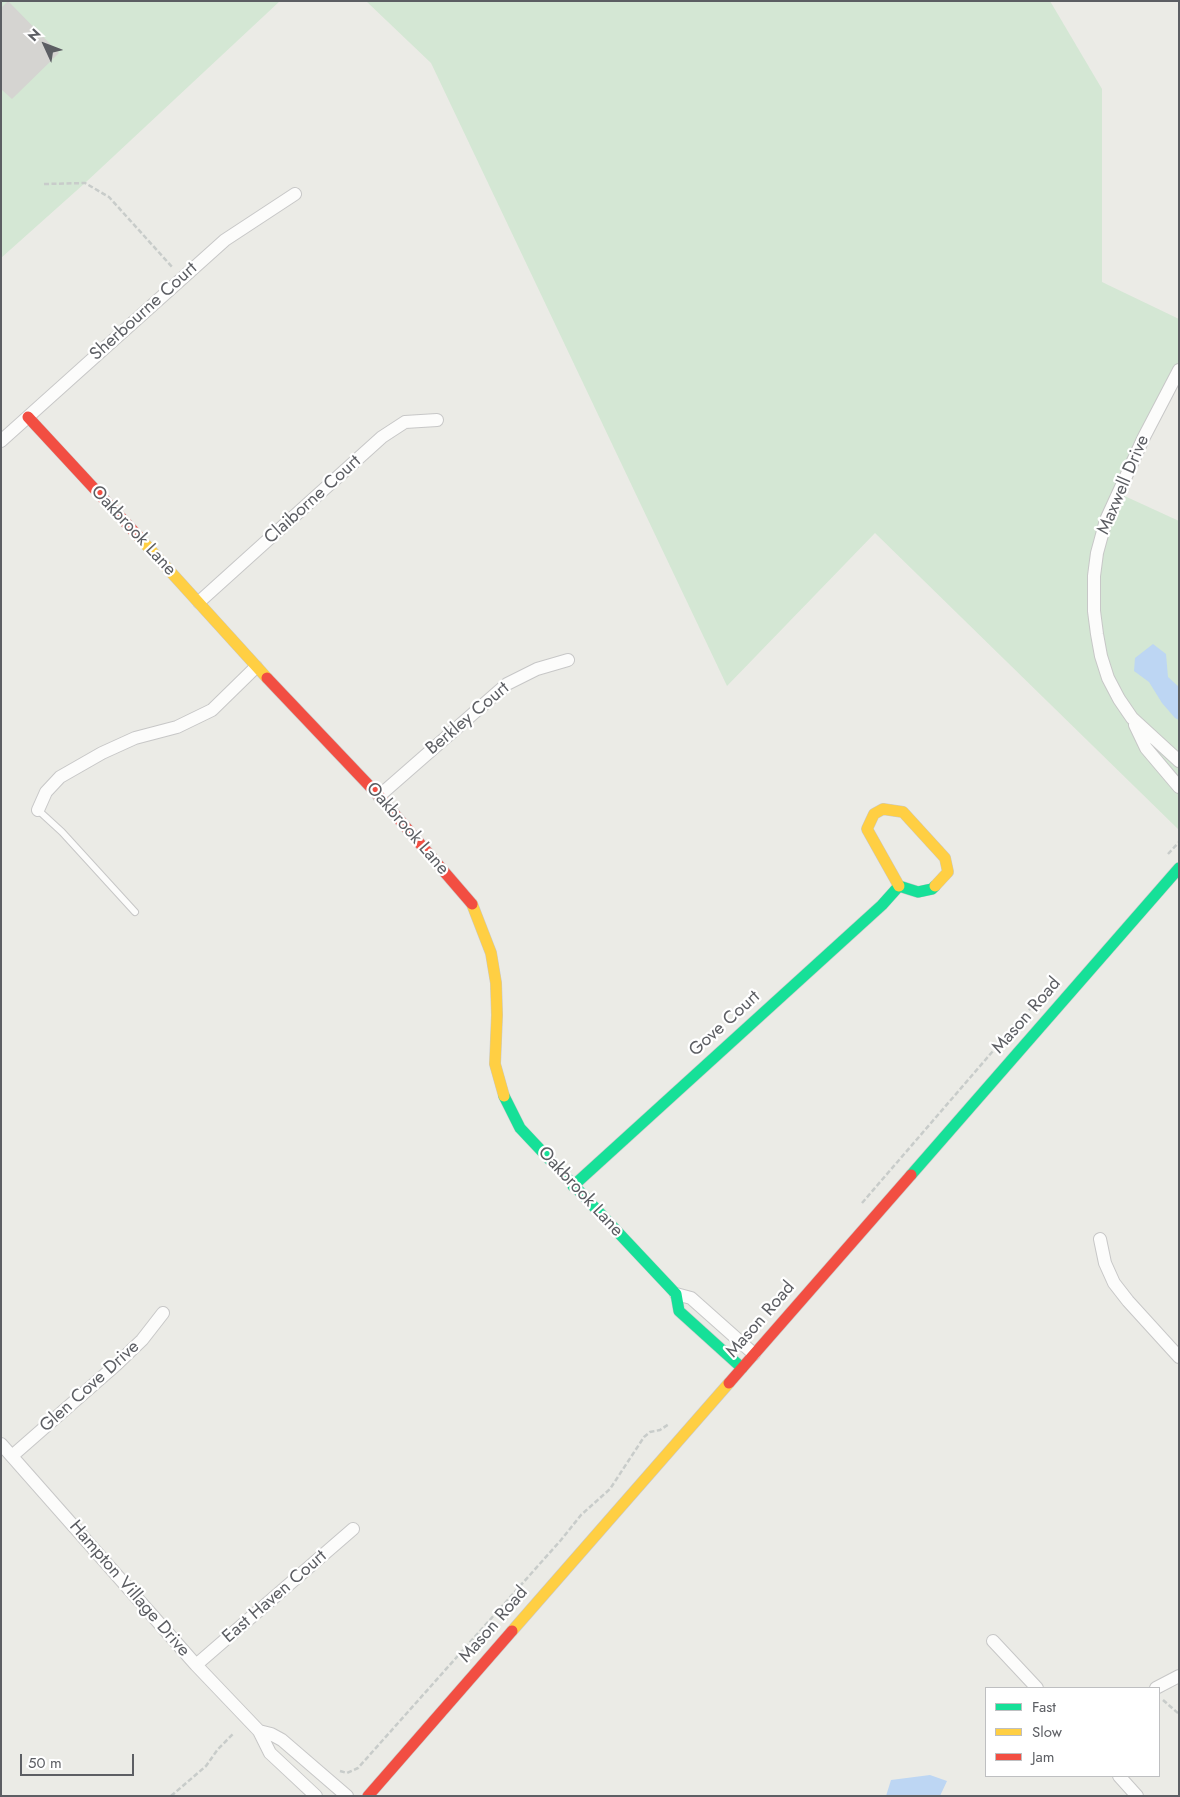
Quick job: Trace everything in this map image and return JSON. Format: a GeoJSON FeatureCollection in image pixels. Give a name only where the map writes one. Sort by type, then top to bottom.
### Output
{"type":"FeatureCollection","features":[{"type":"Feature","properties":{"kind":"street","name":"Sherbourne Court"},"geometry":{"type":"LineString","coordinates":[[1,441],[225,240],[295,194]]}},
{"type":"Feature","properties":{"kind":"street","name":"Maxwell Drive"},"geometry":{"type":"LineString","coordinates":[[1179,370],[1106,520],[1097,553],[1094,576],[1094,611],[1101,656],[1108,678],[1118,699],[1132,718],[1179,761]]}},
{"type":"Feature","properties":{"kind":"street","name":"Oakbrook Lane"},"geometry":{"type":"LineString","coordinates":[[28,417],[199,602],[256,667],[379,796],[472,904],[491,953],[496,983],[495,1064],[505,1101],[520,1128],[676,1294],[690,1298],[754,1354]]}},
{"type":"Feature","properties":{"kind":"street","name":"Claiborne Court"},"geometry":{"type":"LineString","coordinates":[[199,602],[382,437],[405,422],[437,420]]}},
{"type":"Feature","properties":{"kind":"street","name":"Berkley Court"},"geometry":{"type":"LineString","coordinates":[[379,796],[507,684],[537,669],[568,660]]}},
{"type":"Feature","properties":{"kind":"street"},"geometry":{"type":"LineString","coordinates":[[38,810],[46,792],[60,777],[102,753],[135,738],[176,727],[212,710],[256,667]]}},
{"type":"Feature","properties":{"kind":"street","name":"Maxwell Drive"},"geometry":{"type":"LineString","coordinates":[[1132,718],[1146,748],[1179,787]]}},
{"type":"Feature","properties":{"kind":"street"},"geometry":{"type":"LineString","coordinates":[[883,809],[903,812],[945,858],[948,872],[932,889],[918,892],[899,886],[867,829],[874,814],[883,809]]}},
{"type":"Feature","properties":{"kind":"street","name":"Mason Road"},"geometry":{"type":"LineString","coordinates":[[368,1796],[1179,868]]}},
{"type":"Feature","properties":{"kind":"street","name":"Gove Court"},"geometry":{"type":"LineString","coordinates":[[574,1186],[882,905],[899,886]]}},
{"type":"Feature","properties":{"kind":"street"},"geometry":{"type":"LineString","coordinates":[[1100,1239],[1104,1263],[1114,1283],[1128,1302],[1179,1357]]}},
{"type":"Feature","properties":{"kind":"street","name":"Oakbrook Lane"},"geometry":{"type":"LineString","coordinates":[[676,1294],[679,1311],[742,1368]]}},
{"type":"Feature","properties":{"kind":"street","name":"Glen Cove Drive"},"geometry":{"type":"LineString","coordinates":[[12,1456],[118,1364],[142,1340],[163,1313]]}},
{"type":"Feature","properties":{"kind":"street","name":"Hampton Village Drive"},"geometry":{"type":"LineString","coordinates":[[1,1444],[196,1665],[259,1731],[270,1753],[316,1796]]}},
{"type":"Feature","properties":{"kind":"street","name":"East Haven Court"},"geometry":{"type":"LineString","coordinates":[[196,1665],[353,1529]]}},
{"type":"Feature","properties":{"kind":"street"},"geometry":{"type":"LineString","coordinates":[[993,1641],[1036,1687]]}},
{"type":"Feature","properties":{"kind":"street"},"geometry":{"type":"LineString","coordinates":[[1158,1687],[1179,1676]]}},
{"type":"Feature","properties":{"kind":"street","name":"Hampton Village Drive"},"geometry":{"type":"LineString","coordinates":[[259,1731],[271,1734],[282,1740],[348,1796]]}},
{"type":"Feature","properties":{"kind":"street"},"geometry":{"type":"LineString","coordinates":[[1120,1777],[1137,1796]]}},
{"type":"Feature","properties":{"kind":"lane"},"geometry":{"type":"LineString","coordinates":[[38,810],[62,832],[135,912]]}},
{"type":"Feature","properties":{"kind":"path"},"geometry":{"type":"LineString","coordinates":[[44,184],[85,183],[109,196],[182,278]]}},
{"type":"Feature","properties":{"kind":"path"},"geometry":{"type":"LineString","coordinates":[[338,1770],[347,1773],[358,1768],[561,1540],[581,1515],[610,1489],[644,1437],[650,1432],[660,1430],[669,1424]]}},
{"type":"Feature","properties":{"kind":"path"},"geometry":{"type":"LineString","coordinates":[[1160,1696],[1179,1714]]}},
{"type":"Feature","properties":{"kind":"path"},"geometry":{"type":"LineString","coordinates":[[171,1796],[206,1766],[218,1749],[233,1734]]}},
{"type":"Feature","properties":{"kind":"green space"},"geometry":{"type":"Polygon","coordinates":[[[1,1],[280,1],[85,183],[1,258],[1,1]]]}},
{"type":"Feature","properties":{"kind":"green space"},"geometry":{"type":"Polygon","coordinates":[[[366,1],[1050,1],[1102,89],[1102,282],[1179,319],[1179,370],[1118,493],[1179,521],[1179,830],[875,533],[727,686],[431,63],[366,1]]]}},
{"type":"Feature","properties":{"kind":"water"},"geometry":{"type":"Polygon","coordinates":[[[1153,644],[1166,654],[1168,677],[1179,687],[1179,720],[1162,703],[1149,682],[1134,671],[1135,658],[1153,644]]]}},
{"type":"Feature","properties":{"kind":"water"},"geometry":{"type":"Polygon","coordinates":[[[930,1775],[947,1781],[940,1796],[886,1796],[891,1780],[930,1775]]]}},
{"type":"Feature","properties":{"kind":"building"},"geometry":{"type":"Polygon","coordinates":[[[8,1],[59,53],[12,99],[1,89],[1,8],[8,1]]]}},
{"type":"Feature","properties":{"kind":"traffic: fast"},"geometry":{"type":"LineString","coordinates":[[911,1175],[1179,868]]}},
{"type":"Feature","properties":{"kind":"traffic: fast"},"geometry":{"type":"LineString","coordinates":[[573,1186],[882,905],[899,886],[918,892],[932,889],[935,886]]}},
{"type":"Feature","properties":{"kind":"traffic: fast"},"geometry":{"type":"LineString","coordinates":[[504,1096],[520,1128],[676,1294],[679,1311],[742,1368]]}},
{"type":"Feature","properties":{"kind":"traffic: slow"},"geometry":{"type":"LineString","coordinates":[[139,537],[267,678]]}},
{"type":"Feature","properties":{"kind":"traffic: slow"},"geometry":{"type":"LineString","coordinates":[[899,886],[867,829],[874,814],[883,809],[903,812],[945,858],[948,872],[935,886]]}},
{"type":"Feature","properties":{"kind":"traffic: slow"},"geometry":{"type":"LineString","coordinates":[[472,904],[491,953],[496,983],[495,1064],[504,1096]]}},
{"type":"Feature","properties":{"kind":"traffic: slow"},"geometry":{"type":"LineString","coordinates":[[512,1631],[729,1383]]}},
{"type":"Feature","properties":{"kind":"traffic: jam"},"geometry":{"type":"LineString","coordinates":[[28,417],[139,537]]}},
{"type":"Feature","properties":{"kind":"traffic: jam"},"geometry":{"type":"LineString","coordinates":[[267,678],[379,796],[472,904]]}},
{"type":"Feature","properties":{"kind":"traffic: jam"},"geometry":{"type":"LineString","coordinates":[[729,1383],[911,1175]]}},
{"type":"Feature","properties":{"kind":"traffic: jam"},"geometry":{"type":"LineString","coordinates":[[368,1796],[512,1631]]}}]}
